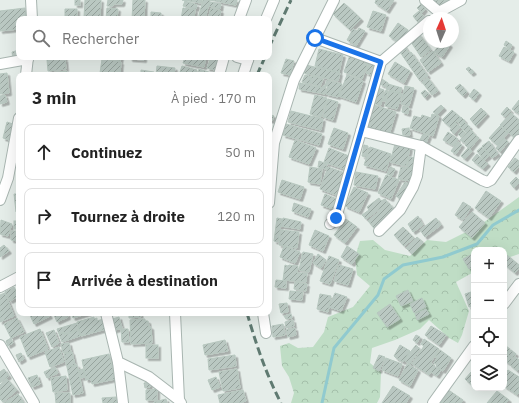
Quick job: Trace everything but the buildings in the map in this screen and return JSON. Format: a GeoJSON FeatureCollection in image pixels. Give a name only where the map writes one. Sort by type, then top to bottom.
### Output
{"type":"FeatureCollection","features":[{"type":"Feature","properties":{"kind":"street"},"geometry":{"type":"LineString","coordinates":[[30,0],[32,16]]}},
{"type":"Feature","properties":{"kind":"street"},"geometry":{"type":"LineString","coordinates":[[240,16],[246,0]]}},
{"type":"Feature","properties":{"kind":"street"},"geometry":{"type":"LineString","coordinates":[[267,16],[274,0]]}},
{"type":"Feature","properties":{"kind":"street"},"geometry":{"type":"LineString","coordinates":[[272,167],[274,143],[294,80],[334,0]]}},
{"type":"Feature","properties":{"kind":"street"},"geometry":{"type":"LineString","coordinates":[[425,0],[434,12]]}},
{"type":"Feature","properties":{"kind":"street"},"geometry":{"type":"LineString","coordinates":[[441,12],[461,0]]}},
{"type":"Feature","properties":{"kind":"street"},"geometry":{"type":"LineString","coordinates":[[330,224],[336,218],[381,62],[423,26]]}},
{"type":"Feature","properties":{"kind":"street"},"geometry":{"type":"LineString","coordinates":[[315,38],[381,62]]}},
{"type":"Feature","properties":{"kind":"street"},"geometry":{"type":"LineString","coordinates":[[0,64],[19,60]]}},
{"type":"Feature","properties":{"kind":"street"},"geometry":{"type":"LineString","coordinates":[[26,72],[28,60]]}},
{"type":"Feature","properties":{"kind":"street"},"geometry":{"type":"LineString","coordinates":[[220,72],[223,60]]}},
{"type":"Feature","properties":{"kind":"street"},"geometry":{"type":"LineString","coordinates":[[244,72],[248,60]]}},
{"type":"Feature","properties":{"kind":"street"},"geometry":{"type":"LineString","coordinates":[[361,131],[421,146],[486,182],[490,180],[519,140]]}},
{"type":"Feature","properties":{"kind":"street"},"geometry":{"type":"LineString","coordinates":[[0,200],[8,178],[16,134]]}},
{"type":"Feature","properties":{"kind":"street"},"geometry":{"type":"LineString","coordinates":[[379,231],[400,210],[413,188],[417,176],[421,146]]}},
{"type":"Feature","properties":{"kind":"street"},"geometry":{"type":"LineString","coordinates":[[0,287],[16,279]]}},
{"type":"Feature","properties":{"kind":"street"},"geometry":{"type":"LineString","coordinates":[[507,300],[519,284]]}},
{"type":"Feature","properties":{"kind":"street"},"geometry":{"type":"LineString","coordinates":[[107,316],[118,362],[123,403]]}},
{"type":"Feature","properties":{"kind":"street"},"geometry":{"type":"LineString","coordinates":[[175,316],[180,402]]}},
{"type":"Feature","properties":{"kind":"street"},"geometry":{"type":"LineString","coordinates":[[263,316],[266,333]]}},
{"type":"Feature","properties":{"kind":"street"},"geometry":{"type":"LineString","coordinates":[[0,345],[34,403]]}},
{"type":"Feature","properties":{"kind":"street"},"geometry":{"type":"LineString","coordinates":[[433,403],[471,350]]}},
{"type":"Feature","properties":{"kind":"street"},"geometry":{"type":"LineString","coordinates":[[118,362],[149,377],[180,402]]}},
{"type":"Feature","properties":{"kind":"green space"},"geometry":{"type":"Polygon","coordinates":[[[519,197],[519,254],[507,258],[507,247],[471,247],[471,274],[456,282],[469,311],[458,343],[449,338],[429,320],[420,329],[372,348],[370,363],[381,372],[380,397],[377,403],[291,403],[294,393],[289,377],[282,366],[280,346],[289,343],[298,348],[313,347],[324,332],[328,317],[353,307],[370,286],[357,275],[355,257],[360,241],[373,240],[385,250],[410,256],[427,240],[446,242],[480,225],[519,197]]]}},
{"type":"Feature","properties":{"kind":"waterway"},"geometry":{"type":"LineString","coordinates":[[322,403],[334,348],[378,295],[384,279],[403,265],[443,257],[477,244],[493,225],[519,210]]}},
{"type":"Feature","properties":{"kind":"railway"},"geometry":{"type":"LineString","coordinates":[[272,41],[291,0]]}},
{"type":"Feature","properties":{"kind":"railway"},"geometry":{"type":"LineString","coordinates":[[258,72],[264,60]]}},
{"type":"Feature","properties":{"kind":"railway"},"geometry":{"type":"LineString","coordinates":[[248,316],[262,359],[281,403]]}},
{"type":"Feature","properties":{"kind":"route"},"geometry":{"type":"LineString","coordinates":[[315,38],[381,62],[336,218]]}}]}
